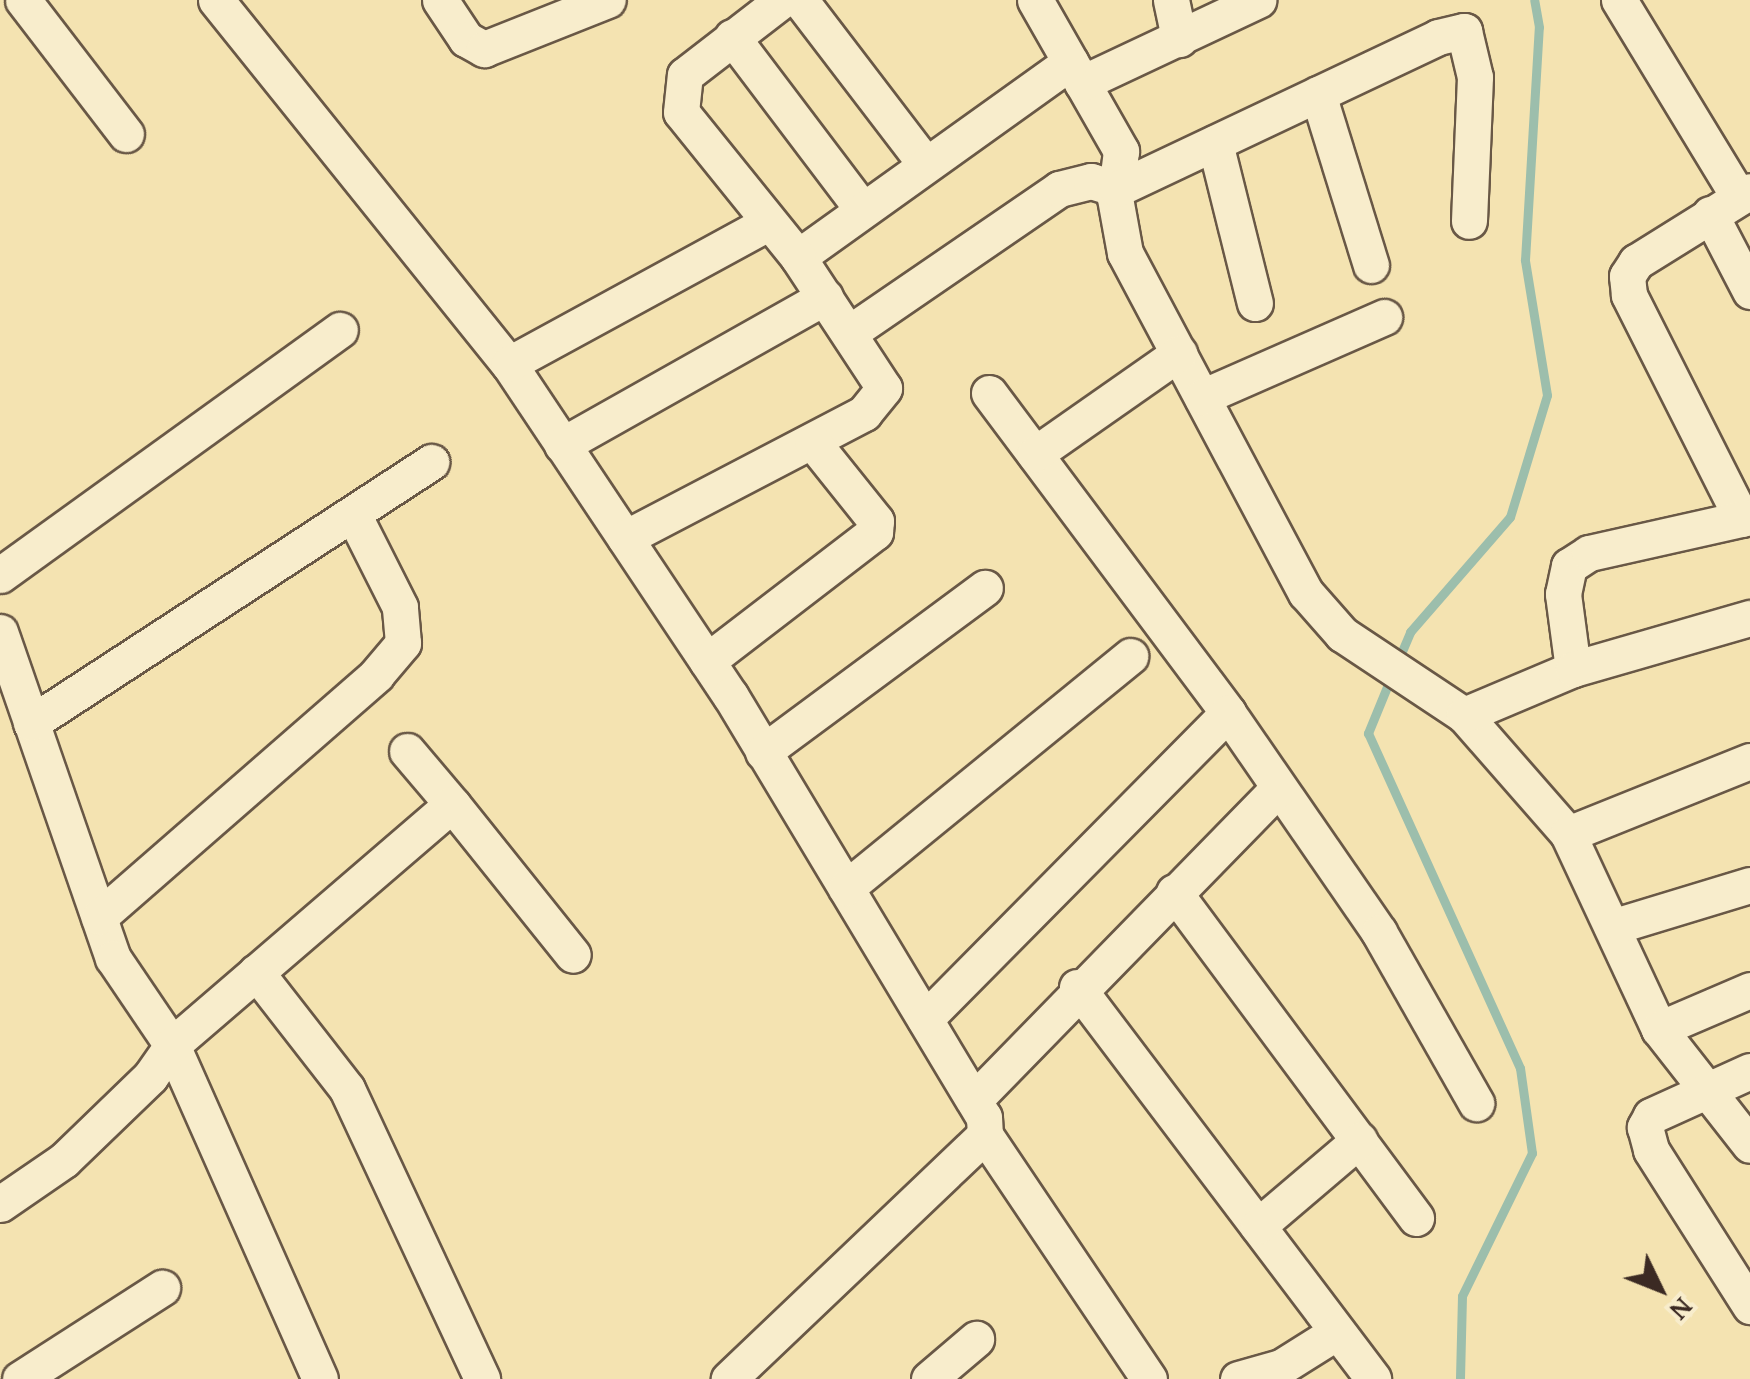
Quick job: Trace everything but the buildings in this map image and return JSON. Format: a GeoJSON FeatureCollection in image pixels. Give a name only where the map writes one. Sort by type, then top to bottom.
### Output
{"type":"FeatureCollection","features":[{"type":"Feature","properties":{"kind":"street"},"geometry":{"type":"LineString","coordinates":[[23,0],[126,134]]}},
{"type":"Feature","properties":{"kind":"street"},"geometry":{"type":"LineString","coordinates":[[216,0],[509,364],[708,661],[974,1100],[985,1135],[1149,1379]]}},
{"type":"Feature","properties":{"kind":"street"},"geometry":{"type":"LineString","coordinates":[[440,0],[466,39],[484,49],[608,0]]}},
{"type":"Feature","properties":{"kind":"street"},"geometry":{"type":"LineString","coordinates":[[625,538],[864,414],[884,388],[798,257],[681,112],[685,75],[782,0]]}},
{"type":"Feature","properties":{"kind":"street"},"geometry":{"type":"LineString","coordinates":[[800,0],[924,162]]}},
{"type":"Feature","properties":{"kind":"street"},"geometry":{"type":"LineString","coordinates":[[1035,0],[1121,152],[1117,190],[1125,253],[1324,618],[1464,716],[1568,834],[1615,926],[1659,1029],[1750,1144]]}},
{"type":"Feature","properties":{"kind":"street"},"geometry":{"type":"LineString","coordinates":[[1171,0],[1179,39]]}},
{"type":"Feature","properties":{"kind":"street"},"geometry":{"type":"LineString","coordinates":[[798,257],[924,162],[1076,73],[1179,39],[1258,0]]}},
{"type":"Feature","properties":{"kind":"street"},"geometry":{"type":"LineString","coordinates":[[1619,0],[1733,201],[1750,291]]}},
{"type":"Feature","properties":{"kind":"street"},"geometry":{"type":"LineString","coordinates":[[850,333],[1058,189],[1091,182],[1117,190],[1438,37],[1464,32],[1475,77],[1468,220]]}},
{"type":"Feature","properties":{"kind":"street"},"geometry":{"type":"LineString","coordinates":[[732,37],[862,208]]}},
{"type":"Feature","properties":{"kind":"street"},"geometry":{"type":"LineString","coordinates":[[1318,94],[1371,265]]}},
{"type":"Feature","properties":{"kind":"street"},"geometry":{"type":"LineString","coordinates":[[1215,142],[1255,303]]}},
{"type":"Feature","properties":{"kind":"street"},"geometry":{"type":"LineString","coordinates":[[1573,669],[1563,594],[1569,566],[1589,553],[1746,518],[1629,295],[1627,276],[1636,262],[1733,201]]}},
{"type":"Feature","properties":{"kind":"street"},"geometry":{"type":"LineString","coordinates":[[509,364],[769,222]]}},
{"type":"Feature","properties":{"kind":"street"},"geometry":{"type":"LineString","coordinates":[[562,444],[825,296]]}},
{"type":"Feature","properties":{"kind":"street"},"geometry":{"type":"LineString","coordinates":[[1202,397],[1384,317]]}},
{"type":"Feature","properties":{"kind":"street"},"geometry":{"type":"LineString","coordinates":[[0,575],[340,330]]}},
{"type":"Feature","properties":{"kind":"street"},"geometry":{"type":"LineString","coordinates":[[1035,454],[1179,354]]}},
{"type":"Feature","properties":{"kind":"street"},"geometry":{"type":"LineString","coordinates":[[990,392],[1228,713],[1379,932],[1476,1103]]}},
{"type":"Feature","properties":{"kind":"street"},"geometry":{"type":"LineString","coordinates":[[708,661],[875,532],[876,521],[812,441]]}},
{"type":"Feature","properties":{"kind":"street"},"geometry":{"type":"LineString","coordinates":[[32,723],[432,462]]}},
{"type":"Feature","properties":{"kind":"street"},"geometry":{"type":"LineString","coordinates":[[99,917],[376,675],[403,644],[400,607],[353,514]]}},
{"type":"Feature","properties":{"kind":"street"},"geometry":{"type":"LineString","coordinates":[[763,752],[985,588]]}},
{"type":"Feature","properties":{"kind":"street"},"geometry":{"type":"LineString","coordinates":[[1464,716],[1573,669],[1750,618]]}},
{"type":"Feature","properties":{"kind":"street"},"geometry":{"type":"LineString","coordinates":[[0,632],[113,958],[172,1045],[320,1379]]}},
{"type":"Feature","properties":{"kind":"street"},"geometry":{"type":"LineString","coordinates":[[846,888],[1130,656]]}},
{"type":"Feature","properties":{"kind":"street"},"geometry":{"type":"LineString","coordinates":[[925,1018],[1228,713]]}},
{"type":"Feature","properties":{"kind":"street"},"geometry":{"type":"LineString","coordinates":[[406,751],[572,954]]}},
{"type":"Feature","properties":{"kind":"street"},"geometry":{"type":"LineString","coordinates":[[1568,834],[1750,761]]}},
{"type":"Feature","properties":{"kind":"street"},"geometry":{"type":"LineString","coordinates":[[974,1100],[1077,987],[1278,788]]}},
{"type":"Feature","properties":{"kind":"street"},"geometry":{"type":"LineString","coordinates":[[0,1204],[115,1114],[172,1045],[452,804]]}},
{"type":"Feature","properties":{"kind":"street"},"geometry":{"type":"LineString","coordinates":[[1615,926],[1750,885]]}},
{"type":"Feature","properties":{"kind":"street"},"geometry":{"type":"LineString","coordinates":[[1174,892],[1416,1218]]}},
{"type":"Feature","properties":{"kind":"street"},"geometry":{"type":"LineString","coordinates":[[256,972],[347,1089],[482,1379]]}},
{"type":"Feature","properties":{"kind":"street"},"geometry":{"type":"LineString","coordinates":[[1077,987],[1373,1379]]}},
{"type":"Feature","properties":{"kind":"street"},"geometry":{"type":"LineString","coordinates":[[1659,1029],[1750,990]]}},
{"type":"Feature","properties":{"kind":"street"},"geometry":{"type":"LineString","coordinates":[[1750,1071],[1652,1116],[1646,1128],[1651,1150],[1750,1306]]}},
{"type":"Feature","properties":{"kind":"street"},"geometry":{"type":"LineString","coordinates":[[729,1379],[985,1135]]}},
{"type":"Feature","properties":{"kind":"street"},"geometry":{"type":"LineString","coordinates":[[1258,1226],[1358,1140]]}},
{"type":"Feature","properties":{"kind":"street"},"geometry":{"type":"LineString","coordinates":[[20,1379],[162,1288]]}},
{"type":"Feature","properties":{"kind":"street"},"geometry":{"type":"LineString","coordinates":[[1238,1379],[1285,1373],[1338,1332]]}},
{"type":"Feature","properties":{"kind":"street"},"geometry":{"type":"LineString","coordinates":[[929,1379],[976,1339]]}},
{"type":"Feature","properties":{"kind":"waterway"},"geometry":{"type":"LineString","coordinates":[[1397,663],[1410,632],[1510,517],[1547,395],[1525,260],[1539,27],[1534,0]]}},
{"type":"Feature","properties":{"kind":"waterway"},"geometry":{"type":"LineString","coordinates":[[1391,677],[1368,733],[1520,1068],[1532,1153],[1462,1296],[1460,1379]]}}]}
